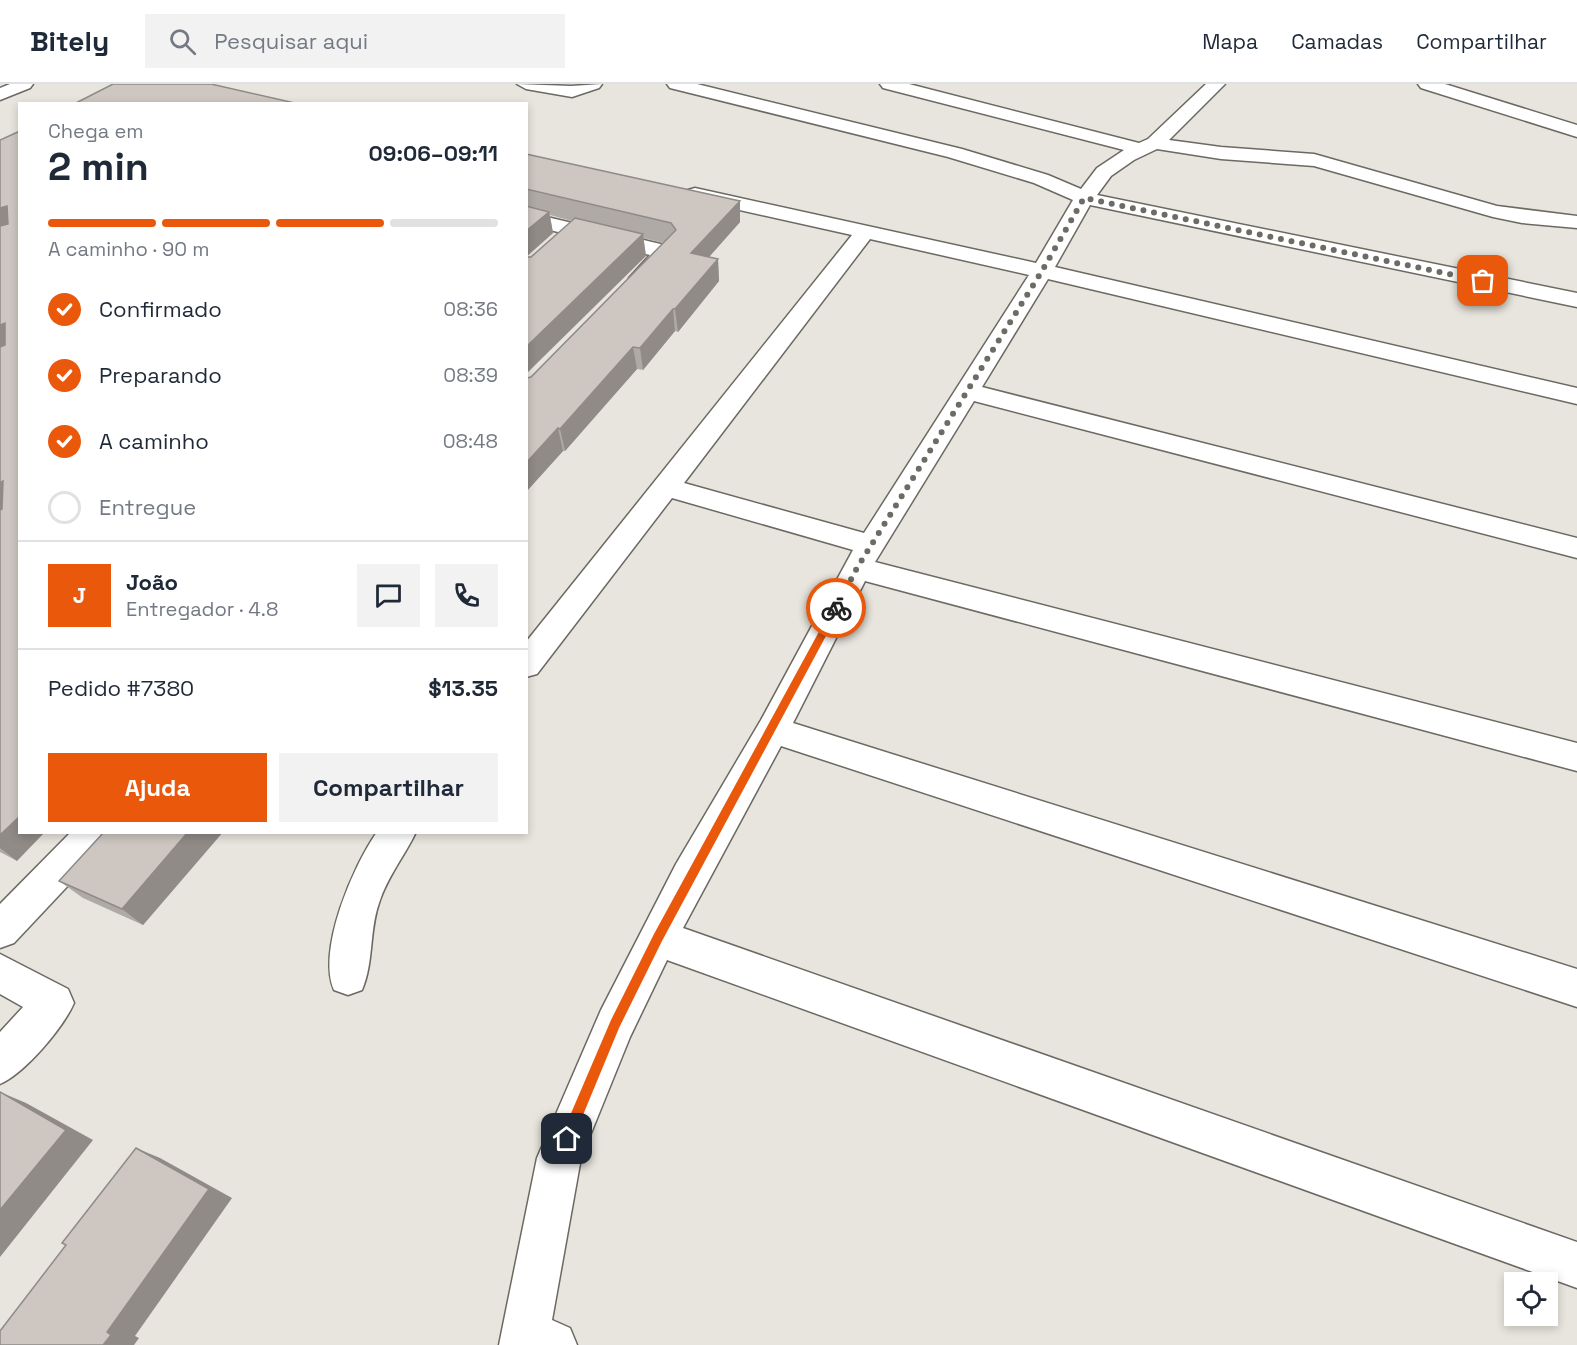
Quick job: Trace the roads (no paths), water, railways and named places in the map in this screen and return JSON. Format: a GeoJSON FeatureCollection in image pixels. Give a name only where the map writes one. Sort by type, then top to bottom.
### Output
{"type":"FeatureCollection","features":[{"type":"Feature","properties":{"kind":"street"},"geometry":{"type":"LineString","coordinates":[[0,95],[24,84]]}},
{"type":"Feature","properties":{"kind":"street"},"geometry":{"type":"LineString","coordinates":[[526,84],[572,92],[593,84]]}},
{"type":"Feature","properties":{"kind":"street"},"geometry":{"type":"LineString","coordinates":[[676,84],[955,153],[1041,179],[1084,198],[1577,300]]}},
{"type":"Feature","properties":{"kind":"street"},"geometry":{"type":"LineString","coordinates":[[889,84],[1148,146],[1314,160],[1342,166],[1493,211],[1522,217],[1577,222]]}},
{"type":"Feature","properties":{"kind":"street"},"geometry":{"type":"LineString","coordinates":[[534,1342],[559,1158],[615,1024],[689,876],[773,730],[865,557],[1042,271],[1084,198],[1104,172],[1148,146],[1216,84]]}},
{"type":"Feature","properties":{"kind":"street"},"geometry":{"type":"LineString","coordinates":[[1426,84],[1577,131]]}},
{"type":"Feature","properties":{"kind":"street"},"geometry":{"type":"LineString","coordinates":[[678,190],[1042,271],[1577,396]]}},
{"type":"Feature","properties":{"kind":"street"},"geometry":{"type":"LineString","coordinates":[[528,219],[566,237],[665,252],[624,294]]}},
{"type":"Feature","properties":{"kind":"street"},"geometry":{"type":"LineString","coordinates":[[528,662],[865,231]]}},
{"type":"Feature","properties":{"kind":"street"},"geometry":{"type":"LineString","coordinates":[[968,391],[1577,548]]}},
{"type":"Feature","properties":{"kind":"street"},"geometry":{"type":"LineString","coordinates":[[666,488],[865,557],[1577,757]]}},
{"type":"Feature","properties":{"kind":"street"},"geometry":{"type":"LineString","coordinates":[[773,730],[1577,988]]}},
{"type":"Feature","properties":{"kind":"street"},"geometry":{"type":"LineString","coordinates":[[0,930],[93,834]]}},
{"type":"Feature","properties":{"kind":"street"},"geometry":{"type":"LineString","coordinates":[[348,976],[359,904],[381,857],[397,834]]}},
{"type":"Feature","properties":{"kind":"street"},"geometry":{"type":"LineString","coordinates":[[658,938],[1577,1265]]}},
{"type":"Feature","properties":{"kind":"street"},"geometry":{"type":"LineString","coordinates":[[0,974],[54,1003],[0,1064]]}}]}
